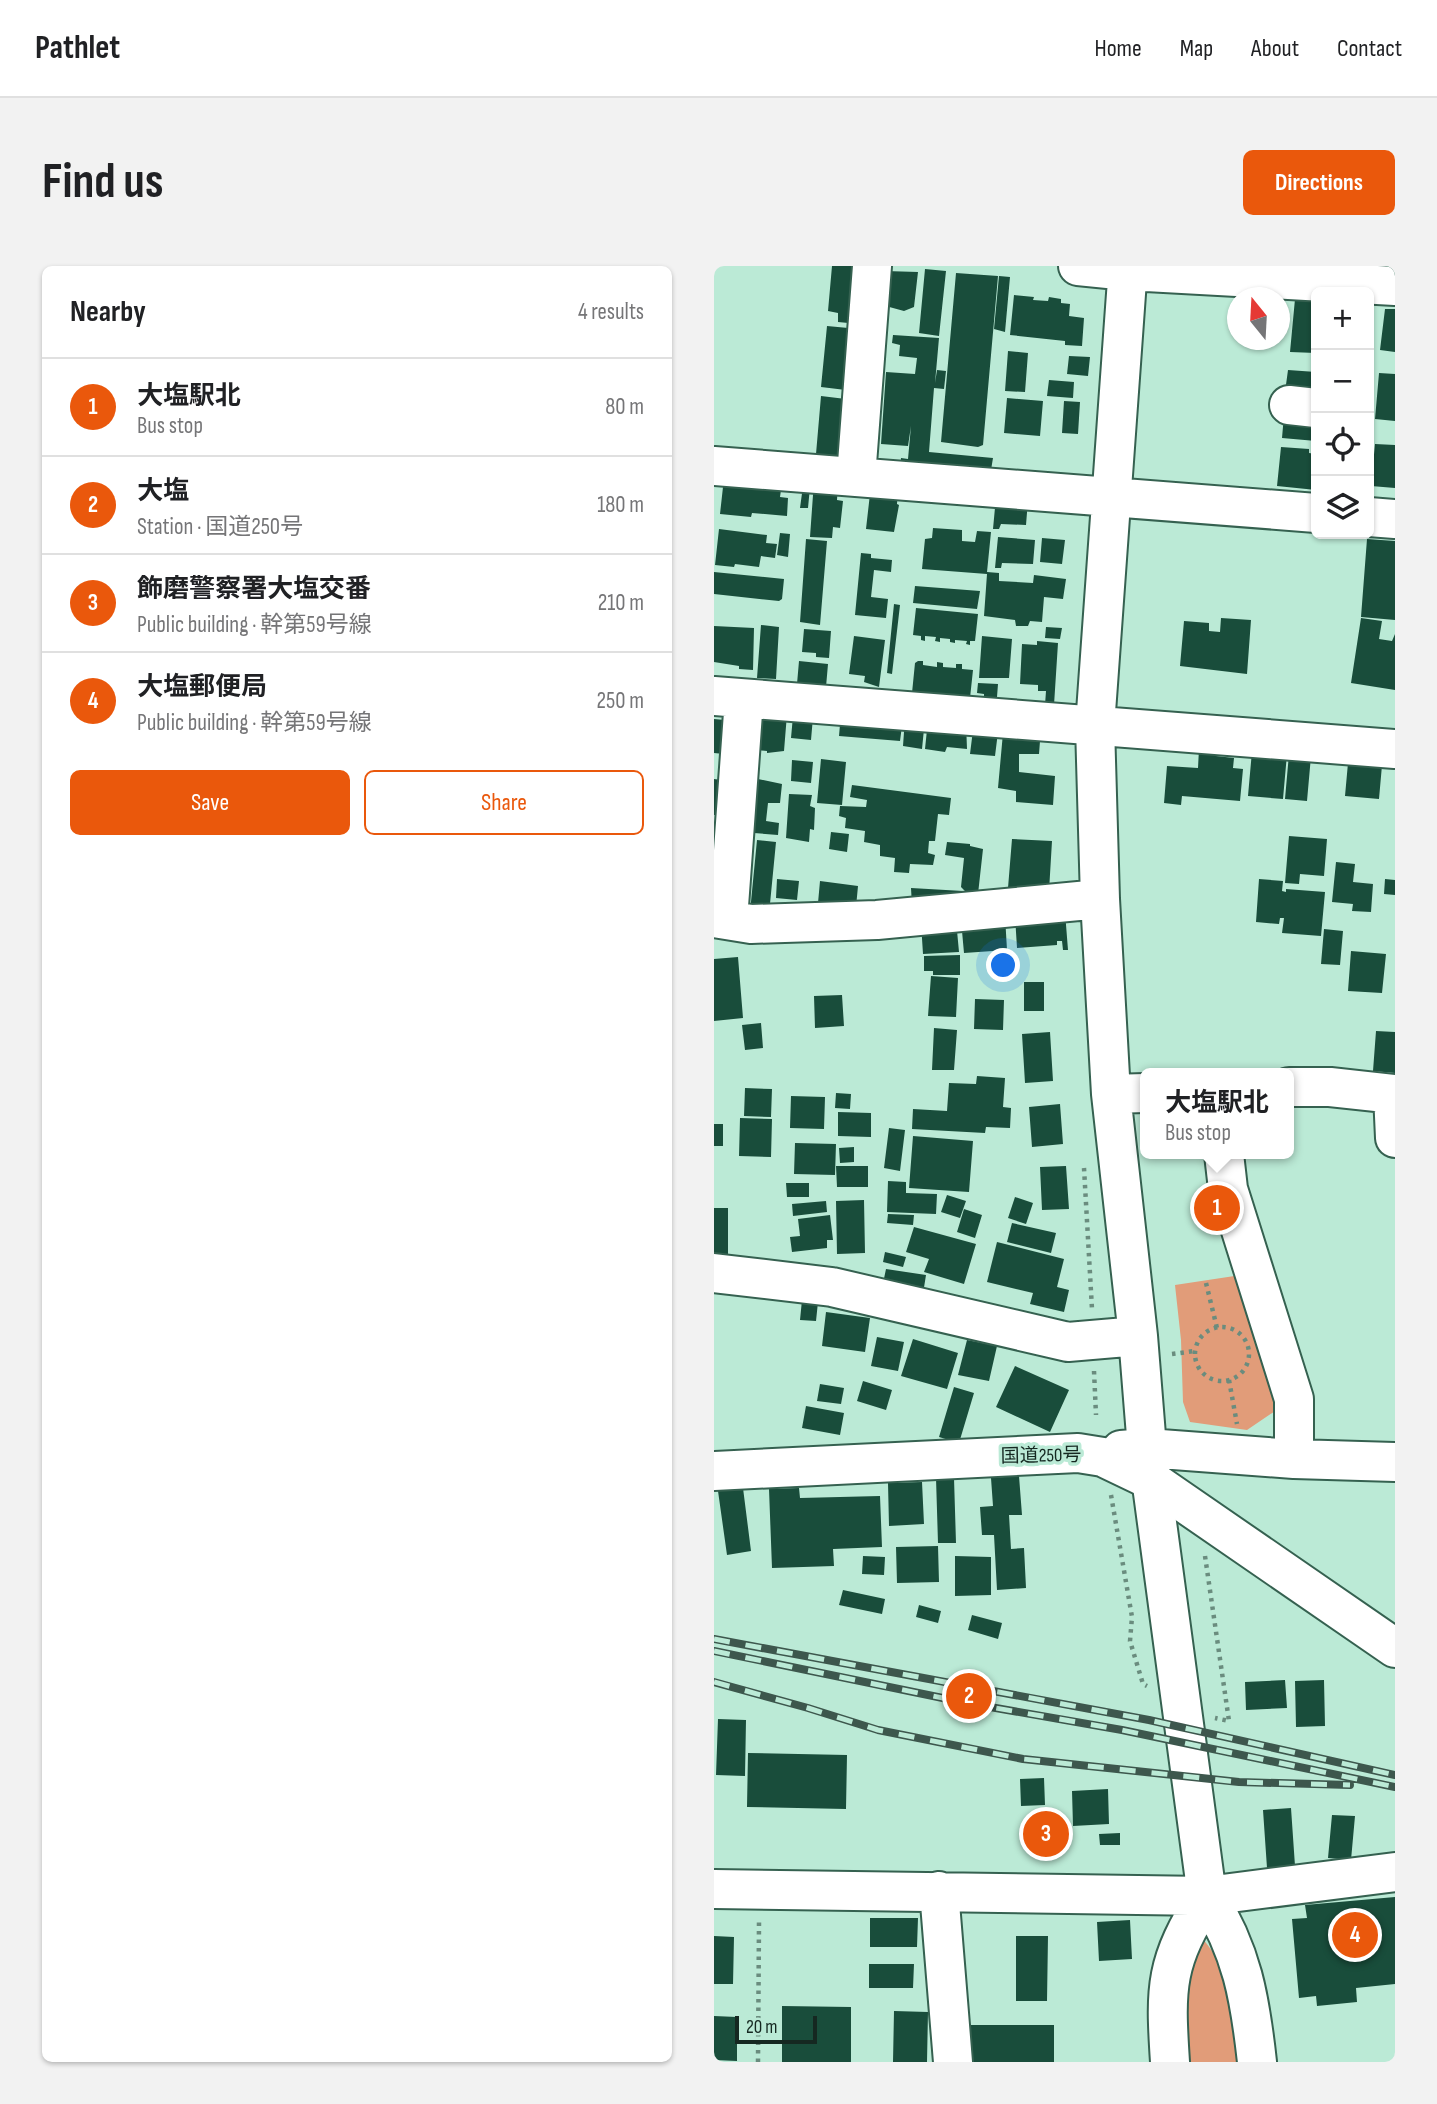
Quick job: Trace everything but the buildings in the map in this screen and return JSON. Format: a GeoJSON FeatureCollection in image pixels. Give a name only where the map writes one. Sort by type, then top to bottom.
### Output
{"type":"FeatureCollection","features":[{"type":"Feature","properties":{"kind":"main road"},"geometry":{"type":"LineString","coordinates":[[856,477],[872,266]]}},
{"type":"Feature","properties":{"kind":"main road"},"geometry":{"type":"LineString","coordinates":[[1078,266],[1285,273],[1381,283]]}},
{"type":"Feature","properties":{"kind":"main road"},"geometry":{"type":"LineString","coordinates":[[1128,269],[1095,726],[1100,899],[1128,1093],[1154,1339],[1149,1464],[1181,1702],[1208,1896],[1224,1922],[1239,1960],[1251,2004],[1257,2062]]}},
{"type":"Feature","properties":{"kind":"main road"},"geometry":{"type":"LineString","coordinates":[[714,466],[1311,513]]}},
{"type":"Feature","properties":{"kind":"main road"},"geometry":{"type":"LineString","coordinates":[[1374,517],[1395,519]]}},
{"type":"Feature","properties":{"kind":"main road"},"geometry":{"type":"LineString","coordinates":[[1100,899],[877,920],[751,924],[721,919],[729,697],[1395,749]]}},
{"type":"Feature","properties":{"kind":"main road"},"geometry":{"type":"LineString","coordinates":[[1294,1087],[1330,1087],[1394,1094],[1395,1138]]}},
{"type":"Feature","properties":{"kind":"main road"},"geometry":{"type":"LineString","coordinates":[[1225,1159],[1228,1189],[1294,1399],[1294,1459]]}},
{"type":"Feature","properties":{"kind":"main road"},"geometry":{"type":"LineString","coordinates":[[714,1273],[832,1287],[1068,1342],[1154,1339]]}},
{"type":"Feature","properties":{"kind":"main road","name":"国道250号"},"geometry":{"type":"LineString","coordinates":[[714,1472],[1090,1455],[1149,1464],[1201,1516],[1395,1648]]}},
{"type":"Feature","properties":{"kind":"main road"},"geometry":{"type":"LineString","coordinates":[[1149,1464],[1294,1459],[1395,1462]]}},
{"type":"Feature","properties":{"kind":"main road"},"geometry":{"type":"LineString","coordinates":[[714,1889],[1208,1896],[1395,1872]]}},
{"type":"Feature","properties":{"kind":"main road"},"geometry":{"type":"LineString","coordinates":[[939,1891],[953,2062]]}},
{"type":"Feature","properties":{"kind":"main road"},"geometry":{"type":"LineString","coordinates":[[1170,2062],[1167,2010],[1173,1959],[1189,1925],[1208,1896]]}},
{"type":"Feature","properties":{"kind":"path"},"geometry":{"type":"LineString","coordinates":[[1206,1283],[1217,1328]]}},
{"type":"Feature","properties":{"kind":"path"},"geometry":{"type":"LineString","coordinates":[[1217,1328],[1235,1330],[1247,1344],[1248,1362],[1244,1370],[1229,1380],[1220,1381],[1205,1375],[1196,1360],[1195,1352],[1202,1336],[1217,1328]]}},
{"type":"Feature","properties":{"kind":"path"},"geometry":{"type":"LineString","coordinates":[[1154,1339],[1172,1354],[1195,1352]]}},
{"type":"Feature","properties":{"kind":"path"},"geometry":{"type":"LineString","coordinates":[[1172,1354],[1172,1364]]}},
{"type":"Feature","properties":{"kind":"path"},"geometry":{"type":"LineString","coordinates":[[1094,1367],[1096,1415]]}},
{"type":"Feature","properties":{"kind":"path"},"geometry":{"type":"LineString","coordinates":[[1229,1380],[1237,1427]]}},
{"type":"Feature","properties":{"kind":"path"},"geometry":{"type":"LineString","coordinates":[[1090,1455],[1132,1617],[1130,1641],[1143,1684],[1229,1721],[1201,1516]]}},
{"type":"Feature","properties":{"kind":"path"},"geometry":{"type":"LineString","coordinates":[[758,2062],[759,1890]]}},
{"type":"Feature","properties":{"kind":"shaded area"},"geometry":{"type":"Polygon","coordinates":[[[1241,1275],[1281,1407],[1247,1430],[1190,1422],[1183,1402],[1181,1340],[1175,1285],[1241,1275]]]}},
{"type":"Feature","properties":{"kind":"shaded area"},"geometry":{"type":"Polygon","coordinates":[[[1198,1934],[1210,1948],[1225,1978],[1234,2010],[1242,2062],[1182,2062],[1179,2027],[1198,1934]]]}},
{"type":"Feature","properties":{"kind":"railway"},"geometry":{"type":"LineString","coordinates":[[714,1639],[1149,1720],[1395,1775]]}},
{"type":"Feature","properties":{"kind":"railway"},"geometry":{"type":"LineString","coordinates":[[714,1651],[967,1703],[1122,1730],[1395,1787]]}},
{"type":"Feature","properties":{"kind":"railway"},"geometry":{"type":"LineString","coordinates":[[714,1682],[878,1730],[1023,1759],[1239,1782],[1350,1785]]}},
{"type":"Feature","properties":{"kind":"place","name":"大塩駅北"},"geometry":{"type":"Point","coordinates":[1217,1208]}},
{"type":"Feature","properties":{"kind":"place","name":"大塩"},"geometry":{"type":"Point","coordinates":[969,1696]}},
{"type":"Feature","properties":{"kind":"place","name":"飾磨警察署大塩交番"},"geometry":{"type":"Point","coordinates":[1046,1834]}},
{"type":"Feature","properties":{"kind":"place","name":"大塩郵便局"},"geometry":{"type":"Point","coordinates":[1355,1935]}}]}
